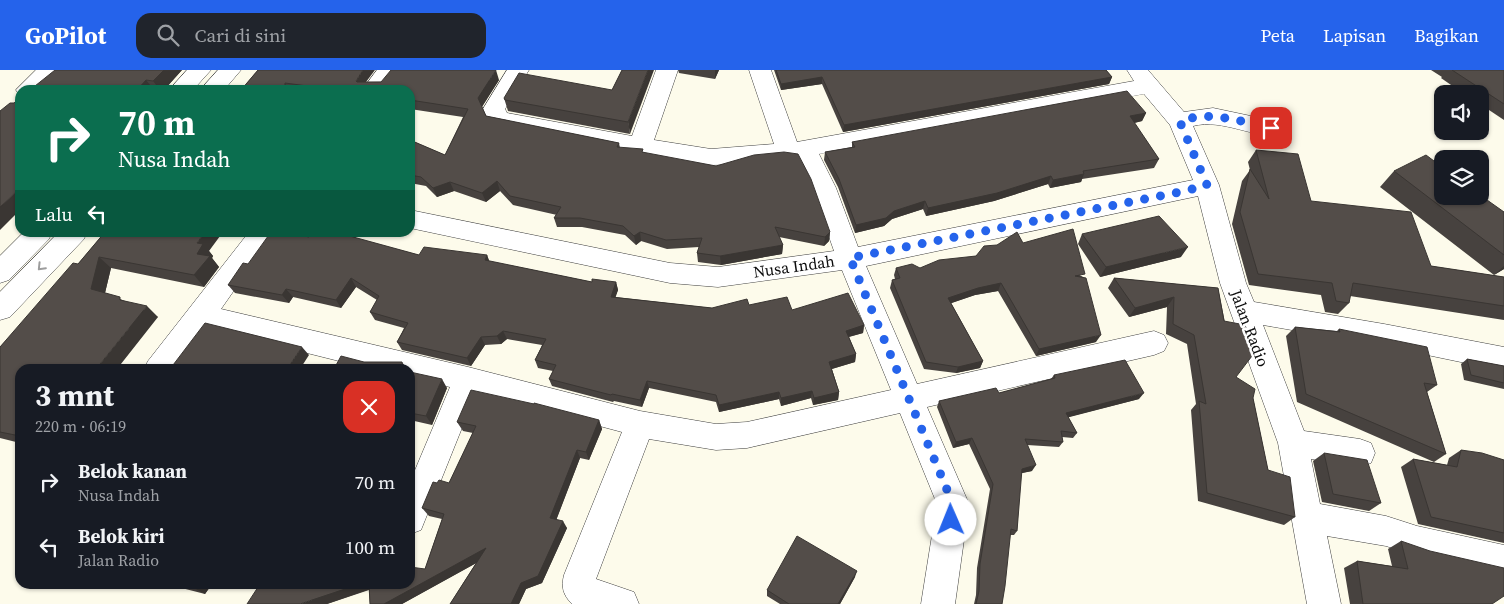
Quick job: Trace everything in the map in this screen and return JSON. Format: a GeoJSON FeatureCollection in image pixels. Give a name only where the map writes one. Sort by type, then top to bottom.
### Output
{"type":"FeatureCollection","features":[{"type":"Feature","properties":{"kind":"street"},"geometry":{"type":"LineString","coordinates":[[33,85],[50,70]]}},
{"type":"Feature","properties":{"kind":"street"},"geometry":{"type":"LineString","coordinates":[[185,85],[200,70]]}},
{"type":"Feature","properties":{"kind":"street"},"geometry":{"type":"LineString","coordinates":[[216,85],[230,70]]}},
{"type":"Feature","properties":{"kind":"street"},"geometry":{"type":"LineString","coordinates":[[377,85],[389,70]]}},
{"type":"Feature","properties":{"kind":"street"},"geometry":{"type":"LineString","coordinates":[[518,70],[494,109],[498,119],[640,146],[711,157],[744,156],[796,149],[1142,78]]}},
{"type":"Feature","properties":{"kind":"street"},"geometry":{"type":"LineString","coordinates":[[640,146],[667,70]]}},
{"type":"Feature","properties":{"kind":"street"},"geometry":{"type":"LineString","coordinates":[[760,70],[796,149],[824,188],[850,258],[953,504],[938,604]]}},
{"type":"Feature","properties":{"kind":"street","name":"Jalan Radio"},"geometry":{"type":"LineString","coordinates":[[1142,78],[1180,122],[1207,185],[1233,283],[1293,443],[1324,604]]}},
{"type":"Feature","properties":{"kind":"street"},"geometry":{"type":"LineString","coordinates":[[1180,122],[1191,117],[1205,115],[1271,128]]}},
{"type":"Feature","properties":{"kind":"street","name":"Nusa Indah"},"geometry":{"type":"LineString","coordinates":[[415,220],[670,273],[718,276],[850,258],[1207,185]]}},
{"type":"Feature","properties":{"kind":"street"},"geometry":{"type":"LineString","coordinates":[[0,273],[35,237]]}},
{"type":"Feature","properties":{"kind":"street"},"geometry":{"type":"LineString","coordinates":[[0,309],[69,237]]}},
{"type":"Feature","properties":{"kind":"street"},"geometry":{"type":"LineString","coordinates":[[162,364],[259,237]]}},
{"type":"Feature","properties":{"kind":"street"},"geometry":{"type":"LineString","coordinates":[[1244,310],[1504,359]]}},
{"type":"Feature","properties":{"kind":"street"},"geometry":{"type":"LineString","coordinates":[[201,315],[326,359],[362,364]]}},
{"type":"Feature","properties":{"kind":"street"},"geometry":{"type":"LineString","coordinates":[[415,372],[468,379],[640,424],[716,437],[747,435],[1154,343]]}},
{"type":"Feature","properties":{"kind":"street"},"geometry":{"type":"LineString","coordinates":[[415,507],[468,379]]}},
{"type":"Feature","properties":{"kind":"street"},"geometry":{"type":"LineString","coordinates":[[622,604],[583,592],[578,586],[580,575],[640,424]]}},
{"type":"Feature","properties":{"kind":"street"},"geometry":{"type":"LineString","coordinates":[[1293,443],[1360,453]]}},
{"type":"Feature","properties":{"kind":"street"},"geometry":{"type":"LineString","coordinates":[[1307,517],[1386,530],[1418,541],[1504,561]]}},
{"type":"Feature","properties":{"kind":"building"},"geometry":{"type":"Polygon","coordinates":[[[55,70],[164,70],[153,81],[146,80],[142,85],[36,85],[55,70]]]}},
{"type":"Feature","properties":{"kind":"building"},"geometry":{"type":"Polygon","coordinates":[[[258,70],[363,70],[357,82],[381,82],[391,70],[496,70],[478,98],[486,116],[619,143],[617,147],[643,149],[642,152],[716,166],[754,155],[784,152],[798,154],[811,179],[830,232],[825,237],[775,227],[783,245],[720,256],[697,253],[702,238],[666,240],[640,232],[634,236],[623,226],[580,218],[554,218],[561,207],[510,196],[497,181],[482,193],[450,182],[433,188],[421,177],[415,176],[415,142],[445,155],[468,109],[415,101],[415,85],[300,85],[285,83],[285,85],[245,85],[258,70]]]}},
{"type":"Feature","properties":{"kind":"building"},"geometry":{"type":"Polygon","coordinates":[[[622,70],[648,70],[628,122],[505,100],[504,98],[519,73],[612,90],[622,70]]]}},
{"type":"Feature","properties":{"kind":"building"},"geometry":{"type":"Polygon","coordinates":[[[776,70],[1106,70],[1112,77],[844,125],[822,77],[781,84],[776,70]]]}},
{"type":"Feature","properties":{"kind":"building"},"geometry":{"type":"Polygon","coordinates":[[[1452,70],[1504,70],[1504,104],[1489,94],[1489,85],[1475,85],[1452,70]]]}},
{"type":"Feature","properties":{"kind":"building"},"geometry":{"type":"Polygon","coordinates":[[[1127,91],[1146,113],[1130,116],[1159,159],[1083,171],[1084,174],[1053,180],[1051,176],[997,193],[928,208],[925,201],[894,211],[886,218],[856,225],[839,179],[825,152],[855,147],[852,142],[1127,91]]]}},
{"type":"Feature","properties":{"kind":"building"},"geometry":{"type":"Polygon","coordinates":[[[10,103],[14,103],[15,193],[0,207],[0,111],[10,103]]]}},
{"type":"Feature","properties":{"kind":"building"},"geometry":{"type":"Polygon","coordinates":[[[1256,150],[1298,154],[1311,201],[1411,212],[1431,266],[1504,277],[1504,306],[1353,283],[1349,303],[1336,301],[1332,283],[1258,274],[1240,212],[1250,169],[1269,199],[1256,150]]]}},
{"type":"Feature","properties":{"kind":"building"},"geometry":{"type":"Polygon","coordinates":[[[1426,155],[1434,161],[1434,202],[1394,171],[1426,155]]]}},
{"type":"Feature","properties":{"kind":"building"},"geometry":{"type":"Polygon","coordinates":[[[1489,201],[1504,212],[1504,255],[1439,205],[1489,205],[1489,201]]]}},
{"type":"Feature","properties":{"kind":"building"},"geometry":{"type":"Polygon","coordinates":[[[1159,216],[1188,247],[1106,267],[1082,234],[1159,216]]]}},
{"type":"Feature","properties":{"kind":"building"},"geometry":{"type":"Polygon","coordinates":[[[1073,229],[1085,274],[1075,276],[1086,278],[1101,335],[1039,349],[1001,283],[948,298],[983,361],[958,367],[926,362],[892,280],[900,278],[896,268],[912,264],[920,268],[939,260],[976,256],[984,246],[997,245],[1017,232],[1023,243],[1073,229]]]}},
{"type":"Feature","properties":{"kind":"building"},"geometry":{"type":"Polygon","coordinates":[[[101,237],[201,237],[197,243],[203,244],[197,254],[210,256],[194,275],[99,257],[91,289],[120,297],[120,300],[147,306],[100,364],[15,364],[15,435],[0,432],[0,347],[73,263],[78,264],[101,237]]]}},
{"type":"Feature","properties":{"kind":"building"},"geometry":{"type":"Polygon","coordinates":[[[267,237],[353,237],[419,255],[424,247],[487,255],[485,260],[592,282],[592,279],[616,282],[611,297],[712,308],[747,299],[749,305],[787,297],[792,310],[848,293],[864,325],[846,331],[856,354],[829,362],[839,392],[814,398],[812,391],[781,398],[779,392],[719,405],[716,395],[647,381],[640,400],[611,395],[549,379],[556,365],[535,360],[546,339],[503,331],[497,336],[481,337],[467,358],[397,342],[408,323],[370,312],[379,296],[351,278],[336,300],[286,289],[282,295],[228,285],[243,263],[248,264],[267,237]]]}},
{"type":"Feature","properties":{"kind":"building"},"geometry":{"type":"Polygon","coordinates":[[[1114,278],[1218,288],[1224,321],[1245,325],[1255,352],[1236,377],[1255,389],[1253,398],[1268,470],[1290,477],[1295,517],[1207,493],[1199,401],[1206,404],[1194,335],[1173,324],[1174,297],[1135,308],[1114,278]]]}},
{"type":"Feature","properties":{"kind":"building"},"geometry":{"type":"Polygon","coordinates":[[[205,323],[302,347],[290,364],[174,364],[205,323]]]}},
{"type":"Feature","properties":{"kind":"building"},"geometry":{"type":"Polygon","coordinates":[[[1295,327],[1340,332],[1339,329],[1427,347],[1437,385],[1424,383],[1446,454],[1306,394],[1295,327]]]}},
{"type":"Feature","properties":{"kind":"building"},"geometry":{"type":"Polygon","coordinates":[[[341,356],[364,362],[402,362],[402,364],[337,364],[341,356]]]}},
{"type":"Feature","properties":{"kind":"building"},"geometry":{"type":"Polygon","coordinates":[[[1467,359],[1504,366],[1504,383],[1471,375],[1467,359]]]}},
{"type":"Feature","properties":{"kind":"building"},"geometry":{"type":"Polygon","coordinates":[[[1125,360],[1144,393],[1066,413],[1077,433],[1061,431],[1063,442],[1025,439],[1036,465],[1022,469],[1017,531],[1011,529],[1002,604],[976,604],[979,591],[980,564],[993,484],[972,438],[956,442],[939,401],[996,388],[999,393],[1055,378],[1054,375],[1125,360]]]}},
{"type":"Feature","properties":{"kind":"building"},"geometry":{"type":"Polygon","coordinates":[[[415,373],[442,379],[426,416],[415,414],[415,373]]]}},
{"type":"Feature","properties":{"kind":"building"},"geometry":{"type":"Polygon","coordinates":[[[471,390],[534,403],[599,420],[586,452],[577,450],[550,518],[563,521],[538,576],[521,583],[511,604],[450,604],[486,548],[415,587],[415,568],[425,569],[444,514],[422,508],[433,482],[437,483],[439,480],[449,483],[476,426],[457,422],[471,390]]]}},
{"type":"Feature","properties":{"kind":"building"},"geometry":{"type":"Polygon","coordinates":[[[1461,450],[1482,453],[1504,460],[1504,533],[1431,517],[1413,459],[1457,467],[1461,450]]]}},
{"type":"Feature","properties":{"kind":"building"},"geometry":{"type":"Polygon","coordinates":[[[1324,453],[1367,460],[1381,503],[1333,494],[1324,453]]]}},
{"type":"Feature","properties":{"kind":"building"},"geometry":{"type":"Polygon","coordinates":[[[797,536],[857,571],[838,604],[789,604],[767,590],[797,536]]]}},
{"type":"Feature","properties":{"kind":"building"},"geometry":{"type":"Polygon","coordinates":[[[1401,541],[1430,551],[1504,568],[1504,596],[1492,604],[1363,604],[1357,561],[1408,569],[1401,541]]]}},
{"type":"Feature","properties":{"kind":"building"},"geometry":{"type":"Polygon","coordinates":[[[257,589],[345,589],[300,604],[247,604],[257,589]]]}},
{"type":"Feature","properties":{"kind":"building"},"geometry":{"type":"Polygon","coordinates":[[[369,589],[411,589],[384,604],[370,604],[369,589]]]}},
{"type":"Feature","properties":{"kind":"route"},"geometry":{"type":"LineString","coordinates":[[951,520],[953,504],[850,258],[1207,185],[1180,122],[1191,117],[1205,115],[1271,128]]}}]}
